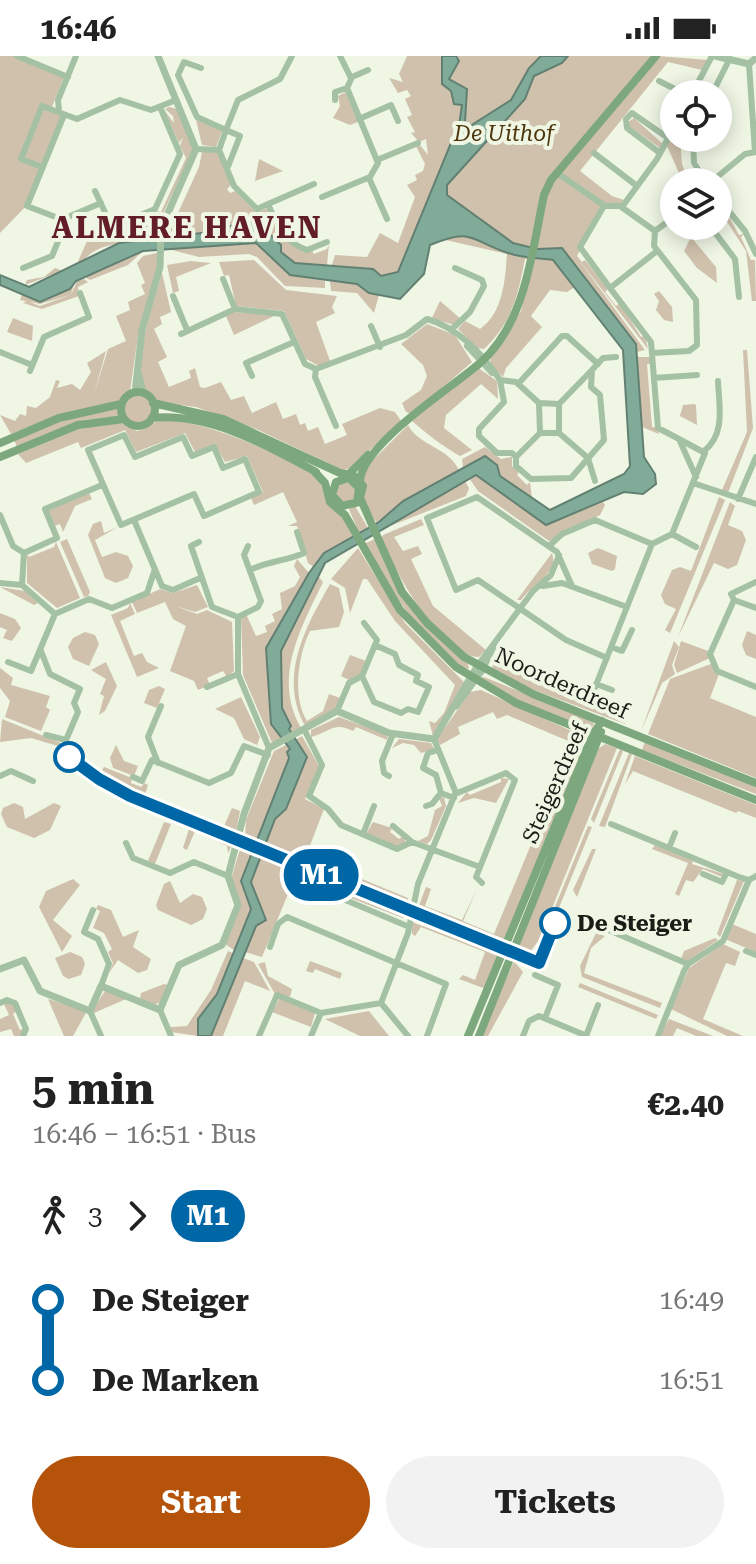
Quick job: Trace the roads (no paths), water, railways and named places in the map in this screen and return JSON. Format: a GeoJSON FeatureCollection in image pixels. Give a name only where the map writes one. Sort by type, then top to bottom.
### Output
{"type":"FeatureCollection","features":[{"type":"Feature","properties":{"kind":"main road"},"geometry":{"type":"LineString","coordinates":[[349,477],[365,457],[460,378],[504,333],[517,309],[542,204],[556,177],[652,58]]}},
{"type":"Feature","properties":{"kind":"main road"},"geometry":{"type":"LineString","coordinates":[[5,440],[59,418],[121,404],[139,393],[153,403],[223,419],[317,468],[330,490],[330,502],[343,509],[359,502],[363,489],[349,477],[317,468],[227,430],[190,419],[152,418],[141,426],[131,425],[124,419],[121,404]]}},
{"type":"Feature","properties":{"kind":"main road"},"geometry":{"type":"LineString","coordinates":[[152,418],[153,403]]}},
{"type":"Feature","properties":{"kind":"main road"},"geometry":{"type":"LineString","coordinates":[[0,457],[78,425],[124,419]]}},
{"type":"Feature","properties":{"kind":"main road"},"geometry":{"type":"LineString","coordinates":[[330,490],[366,463],[382,445]]}},
{"type":"Feature","properties":{"kind":"main road","name":"Noorderdreef"},"geometry":{"type":"LineString","coordinates":[[359,502],[391,572],[414,607],[451,647],[503,681],[756,783]]}},
{"type":"Feature","properties":{"kind":"main road","name":"Noorderdreef"},"geometry":{"type":"LineString","coordinates":[[343,509],[362,546],[415,629],[472,680],[516,703],[756,800]]}},
{"type":"Feature","properties":{"kind":"main road","name":"Steigerdreef"},"geometry":{"type":"LineString","coordinates":[[479,1036],[602,721]]}},
{"type":"Feature","properties":{"kind":"main road","name":"Steigerdreef"},"geometry":{"type":"LineString","coordinates":[[468,1036],[596,736]]}},
{"type":"Feature","properties":{"kind":"street"},"geometry":{"type":"LineString","coordinates":[[17,56],[68,77]]}},
{"type":"Feature","properties":{"kind":"street"},"geometry":{"type":"LineString","coordinates":[[66,221],[27,206],[61,113],[58,100],[76,56]]}},
{"type":"Feature","properties":{"kind":"street"},"geometry":{"type":"LineString","coordinates":[[139,393],[137,361],[160,255],[160,238],[196,149],[158,56]]}},
{"type":"Feature","properties":{"kind":"street"},"geometry":{"type":"LineString","coordinates":[[292,56],[280,79],[238,100],[219,150],[234,186],[257,209],[314,184]]}},
{"type":"Feature","properties":{"kind":"street"},"geometry":{"type":"LineString","coordinates":[[340,56],[351,78]]}},
{"type":"Feature","properties":{"kind":"street"},"geometry":{"type":"LineString","coordinates":[[719,58],[753,61],[756,152],[745,154],[726,168]]}},
{"type":"Feature","properties":{"kind":"street"},"geometry":{"type":"LineString","coordinates":[[702,80],[719,58]]}},
{"type":"Feature","properties":{"kind":"street"},"geometry":{"type":"LineString","coordinates":[[715,80],[719,58]]}},
{"type":"Feature","properties":{"kind":"street"},"geometry":{"type":"LineString","coordinates":[[201,68],[184,62],[178,75],[197,117],[240,136],[227,169]]}},
{"type":"Feature","properties":{"kind":"street"},"geometry":{"type":"LineString","coordinates":[[368,70],[351,78],[347,88],[377,160]]}},
{"type":"Feature","properties":{"kind":"street"},"geometry":{"type":"LineString","coordinates":[[335,100],[335,92],[347,88]]}},
{"type":"Feature","properties":{"kind":"street"},"geometry":{"type":"LineString","coordinates":[[42,167],[21,159],[42,106],[77,119],[124,100],[151,110],[176,100]]}},
{"type":"Feature","properties":{"kind":"street"},"geometry":{"type":"LineString","coordinates":[[359,119],[391,105],[398,121]]}},
{"type":"Feature","properties":{"kind":"street"},"geometry":{"type":"LineString","coordinates":[[95,191],[112,227],[155,209],[180,154],[160,107]]}},
{"type":"Feature","properties":{"kind":"street"},"geometry":{"type":"LineString","coordinates":[[622,207],[660,153],[627,128],[626,119],[632,113],[660,132]]}},
{"type":"Feature","properties":{"kind":"street"},"geometry":{"type":"LineString","coordinates":[[322,197],[369,178],[377,160],[418,143]]}},
{"type":"Feature","properties":{"kind":"street"},"geometry":{"type":"LineString","coordinates":[[196,149],[219,150]]}},
{"type":"Feature","properties":{"kind":"street"},"geometry":{"type":"LineString","coordinates":[[594,153],[637,186]]}},
{"type":"Feature","properties":{"kind":"street"},"geometry":{"type":"LineString","coordinates":[[556,177],[604,206],[622,207],[655,231],[657,251],[696,300],[697,345],[689,351],[652,353]]}},
{"type":"Feature","properties":{"kind":"street"},"geometry":{"type":"LineString","coordinates":[[369,178],[387,219]]}},
{"type":"Feature","properties":{"kind":"street"},"geometry":{"type":"LineString","coordinates":[[25,270],[52,256],[66,221],[101,203]]}},
{"type":"Feature","properties":{"kind":"street"},"geometry":{"type":"LineString","coordinates":[[268,204],[282,234],[299,248],[307,250],[327,242]]}},
{"type":"Feature","properties":{"kind":"street"},"geometry":{"type":"LineString","coordinates":[[604,206],[580,247],[649,338],[658,428],[704,451]]}},
{"type":"Feature","properties":{"kind":"street"},"geometry":{"type":"LineString","coordinates":[[732,215],[745,231],[756,254]]}},
{"type":"Feature","properties":{"kind":"street"},"geometry":{"type":"LineString","coordinates":[[655,231],[660,227]]}},
{"type":"Feature","properties":{"kind":"street"},"geometry":{"type":"LineString","coordinates":[[721,240],[735,259],[739,297]]}},
{"type":"Feature","properties":{"kind":"street"},"geometry":{"type":"LineString","coordinates":[[610,288],[657,251]]}},
{"type":"Feature","properties":{"kind":"street"},"geometry":{"type":"LineString","coordinates":[[452,329],[470,312],[484,286],[482,280],[455,268]]}},
{"type":"Feature","properties":{"kind":"street"},"geometry":{"type":"LineString","coordinates":[[223,279],[235,309]]}},
{"type":"Feature","properties":{"kind":"street"},"geometry":{"type":"LineString","coordinates":[[0,352],[31,368],[44,337],[89,317],[80,293]]}},
{"type":"Feature","properties":{"kind":"street"},"geometry":{"type":"LineString","coordinates":[[173,296],[184,332],[235,309],[282,314],[305,364],[316,369],[373,345],[380,347],[406,335],[425,320],[452,329],[500,380],[504,402],[479,429],[479,436],[497,453],[512,453],[516,457]]}},
{"type":"Feature","properties":{"kind":"street"},"geometry":{"type":"LineString","coordinates":[[371,326],[380,347]]}},
{"type":"Feature","properties":{"kind":"street"},"geometry":{"type":"LineString","coordinates":[[518,384],[562,336],[567,336],[598,364]]}},
{"type":"Feature","properties":{"kind":"street"},"geometry":{"type":"LineString","coordinates":[[252,376],[246,363],[294,342]]}},
{"type":"Feature","properties":{"kind":"street"},"geometry":{"type":"LineString","coordinates":[[559,433],[559,404],[603,358],[616,357]]}},
{"type":"Feature","properties":{"kind":"street"},"geometry":{"type":"LineString","coordinates":[[316,369],[315,377],[336,426]]}},
{"type":"Feature","properties":{"kind":"street"},"geometry":{"type":"LineString","coordinates":[[592,370],[591,387],[600,395],[604,440],[588,458],[571,478],[531,479],[516,466],[516,457],[540,433],[559,433],[588,458],[595,481]]}},
{"type":"Feature","properties":{"kind":"street"},"geometry":{"type":"LineString","coordinates":[[654,378],[697,375]]}},
{"type":"Feature","properties":{"kind":"street"},"geometry":{"type":"LineString","coordinates":[[500,380],[518,384],[539,403],[559,404]]}},
{"type":"Feature","properties":{"kind":"street"},"geometry":{"type":"LineString","coordinates":[[592,695],[652,544],[672,534],[704,451],[711,446],[719,427],[718,381]]}},
{"type":"Feature","properties":{"kind":"street"},"geometry":{"type":"LineString","coordinates":[[539,403],[540,433]]}},
{"type":"Feature","properties":{"kind":"street"},"geometry":{"type":"LineString","coordinates":[[121,525],[194,494],[204,516],[259,492],[245,459],[223,468],[214,447],[192,456],[183,437],[135,457],[124,435],[88,450],[121,525],[138,532]]}},
{"type":"Feature","properties":{"kind":"street"},"geometry":{"type":"LineString","coordinates":[[679,439],[694,480],[730,497],[756,504]]}},
{"type":"Feature","properties":{"kind":"street"},"geometry":{"type":"LineString","coordinates":[[738,499],[756,457]]}},
{"type":"Feature","properties":{"kind":"street"},"geometry":{"type":"LineString","coordinates":[[24,553],[57,538],[45,509],[102,485]]}},
{"type":"Feature","properties":{"kind":"street"},"geometry":{"type":"LineString","coordinates":[[572,586],[559,555],[477,497],[427,518],[456,590],[478,580],[566,640],[607,658]]}},
{"type":"Feature","properties":{"kind":"street"},"geometry":{"type":"LineString","coordinates":[[0,515],[13,546],[24,553]]}},
{"type":"Feature","properties":{"kind":"street"},"geometry":{"type":"LineString","coordinates":[[134,520],[162,586]]}},
{"type":"Feature","properties":{"kind":"street"},"geometry":{"type":"LineString","coordinates":[[549,546],[562,534],[595,520],[652,544]]}},
{"type":"Feature","properties":{"kind":"street"},"geometry":{"type":"LineString","coordinates":[[250,570],[272,562],[281,564],[304,553],[297,532]]}},
{"type":"Feature","properties":{"kind":"street"},"geometry":{"type":"LineString","coordinates":[[672,534],[696,547]]}},
{"type":"Feature","properties":{"kind":"street"},"geometry":{"type":"LineString","coordinates":[[8,662],[31,671],[55,614],[89,599],[112,608],[162,586],[173,590],[204,576],[191,546],[199,542]]}},
{"type":"Feature","properties":{"kind":"street"},"geometry":{"type":"LineString","coordinates":[[200,578],[212,607],[238,617],[258,607],[261,601],[244,555],[248,546]]}},
{"type":"Feature","properties":{"kind":"street"},"geometry":{"type":"LineString","coordinates":[[22,585],[24,553]]}},
{"type":"Feature","properties":{"kind":"street"},"geometry":{"type":"LineString","coordinates":[[434,739],[481,667],[495,652],[495,644],[519,609],[551,575],[559,555]]}},
{"type":"Feature","properties":{"kind":"street"},"geometry":{"type":"LineString","coordinates":[[147,593],[155,569]]}},
{"type":"Feature","properties":{"kind":"street"},"geometry":{"type":"LineString","coordinates":[[756,582],[731,594],[734,600],[756,608]]}},
{"type":"Feature","properties":{"kind":"street"},"geometry":{"type":"LineString","coordinates":[[0,583],[22,585],[55,614]]}},
{"type":"Feature","properties":{"kind":"street"},"geometry":{"type":"LineString","coordinates":[[539,587],[562,583],[627,607]]}},
{"type":"Feature","properties":{"kind":"street"},"geometry":{"type":"LineString","coordinates":[[734,600],[710,654],[717,671],[756,687]]}},
{"type":"Feature","properties":{"kind":"street"},"geometry":{"type":"LineString","coordinates":[[160,1010],[179,965],[222,945],[238,905],[228,876],[244,814],[268,751],[238,674],[238,617]]}},
{"type":"Feature","properties":{"kind":"street"},"geometry":{"type":"LineString","coordinates":[[133,777],[142,781],[152,760],[209,783],[231,773],[244,746],[268,751],[337,711],[349,683],[362,676],[375,645],[373,632],[364,623]]}},
{"type":"Feature","properties":{"kind":"street"},"geometry":{"type":"LineString","coordinates":[[611,647],[622,651],[632,630]]}},
{"type":"Feature","properties":{"kind":"street"},"geometry":{"type":"LineString","coordinates":[[362,676],[374,702],[401,713],[408,709],[418,712],[429,687],[416,681],[418,675],[399,665],[395,654],[375,645]]}},
{"type":"Feature","properties":{"kind":"street"},"geometry":{"type":"LineString","coordinates":[[41,651],[50,674],[80,689],[74,703],[78,712],[66,740],[46,735]]}},
{"type":"Feature","properties":{"kind":"street"},"geometry":{"type":"LineString","coordinates":[[207,687],[238,674]]}},
{"type":"Feature","properties":{"kind":"street"},"geometry":{"type":"LineString","coordinates":[[596,684],[612,690]]}},
{"type":"Feature","properties":{"kind":"street"},"geometry":{"type":"LineString","coordinates":[[158,763],[148,737],[161,706]]}},
{"type":"Feature","properties":{"kind":"street"},"geometry":{"type":"LineString","coordinates":[[337,711],[393,734],[434,739]]}},
{"type":"Feature","properties":{"kind":"street"},"geometry":{"type":"LineString","coordinates":[[305,731],[322,765],[309,796],[311,800],[328,809],[341,825],[397,849],[412,842]]}},
{"type":"Feature","properties":{"kind":"street"},"geometry":{"type":"LineString","coordinates":[[389,776],[384,773],[382,761],[393,734]]}},
{"type":"Feature","properties":{"kind":"street"},"geometry":{"type":"LineString","coordinates":[[381,1003],[397,963],[432,850],[455,795],[434,739]]}},
{"type":"Feature","properties":{"kind":"street"},"geometry":{"type":"LineString","coordinates":[[438,750],[428,753],[423,768],[436,775],[441,793]]}},
{"type":"Feature","properties":{"kind":"street"},"geometry":{"type":"LineString","coordinates":[[0,776],[11,771],[33,781]]}},
{"type":"Feature","properties":{"kind":"street"},"geometry":{"type":"LineString","coordinates":[[393,826],[412,842],[481,875],[515,780],[506,773],[455,795],[441,793]]}},
{"type":"Feature","properties":{"kind":"street"},"geometry":{"type":"LineString","coordinates":[[426,806],[432,804],[441,793]]}},
{"type":"Feature","properties":{"kind":"street"},"geometry":{"type":"LineString","coordinates":[[363,834],[374,806]]}},
{"type":"Feature","properties":{"kind":"street"},"geometry":{"type":"LineString","coordinates":[[611,824],[727,872],[752,878],[723,941],[688,964],[658,1036]]}},
{"type":"Feature","properties":{"kind":"street"},"geometry":{"type":"LineString","coordinates":[[669,848],[675,833]]}},
{"type":"Feature","properties":{"kind":"street"},"geometry":{"type":"LineString","coordinates":[[643,852],[648,840]]}},
{"type":"Feature","properties":{"kind":"street"},"geometry":{"type":"LineString","coordinates":[[126,843],[133,858],[170,873],[194,862],[228,876]]}},
{"type":"Feature","properties":{"kind":"street"},"geometry":{"type":"LineString","coordinates":[[703,874],[722,882],[727,872]]}},
{"type":"Feature","properties":{"kind":"street"},"geometry":{"type":"LineString","coordinates":[[317,888],[407,926]]}},
{"type":"Feature","properties":{"kind":"street"},"geometry":{"type":"LineString","coordinates":[[90,1011],[109,964],[98,939],[84,932],[93,910]]}},
{"type":"Feature","properties":{"kind":"street"},"geometry":{"type":"LineString","coordinates":[[270,947],[278,924],[287,917],[446,984],[427,1036]]}},
{"type":"Feature","properties":{"kind":"street"},"geometry":{"type":"LineString","coordinates":[[75,923],[86,928]]}},
{"type":"Feature","properties":{"kind":"street"},"geometry":{"type":"LineString","coordinates":[[599,926],[688,964]]}},
{"type":"Feature","properties":{"kind":"street"},"geometry":{"type":"LineString","coordinates":[[746,951],[756,955]]}},
{"type":"Feature","properties":{"kind":"street"},"geometry":{"type":"LineString","coordinates":[[0,969],[24,960],[40,991],[90,1011],[101,1036]]}},
{"type":"Feature","properties":{"kind":"street"},"geometry":{"type":"LineString","coordinates":[[535,975],[558,985],[545,1018]]}},
{"type":"Feature","properties":{"kind":"street"},"geometry":{"type":"LineString","coordinates":[[101,986],[160,1010],[171,1036]]}},
{"type":"Feature","properties":{"kind":"street"},"geometry":{"type":"LineString","coordinates":[[259,1036],[277,995],[321,1013],[381,1003]]}},
{"type":"Feature","properties":{"kind":"street"},"geometry":{"type":"LineString","coordinates":[[0,1003],[7,1000],[15,1003],[26,1029],[23,1036]]}},
{"type":"Feature","properties":{"kind":"street"},"geometry":{"type":"LineString","coordinates":[[381,1003],[408,1036]]}},
{"type":"Feature","properties":{"kind":"street"},"geometry":{"type":"LineString","coordinates":[[523,1036],[534,1016],[586,1036],[598,1005]]}},
{"type":"Feature","properties":{"kind":"street"},"geometry":{"type":"LineString","coordinates":[[314,1035],[321,1013]]}},
{"type":"Feature","properties":{"kind":"place","name":"De Steiger"},"geometry":{"type":"Point","coordinates":[555,923]}},
{"type":"Feature","properties":{"kind":"district","name":"ALMERE HAVEN"},"geometry":{"type":"Point","coordinates":[187,227]}},
{"type":"Feature","properties":{"kind":"park label","name":"De Uithof"},"geometry":{"type":"Point","coordinates":[504,133]}}]}
